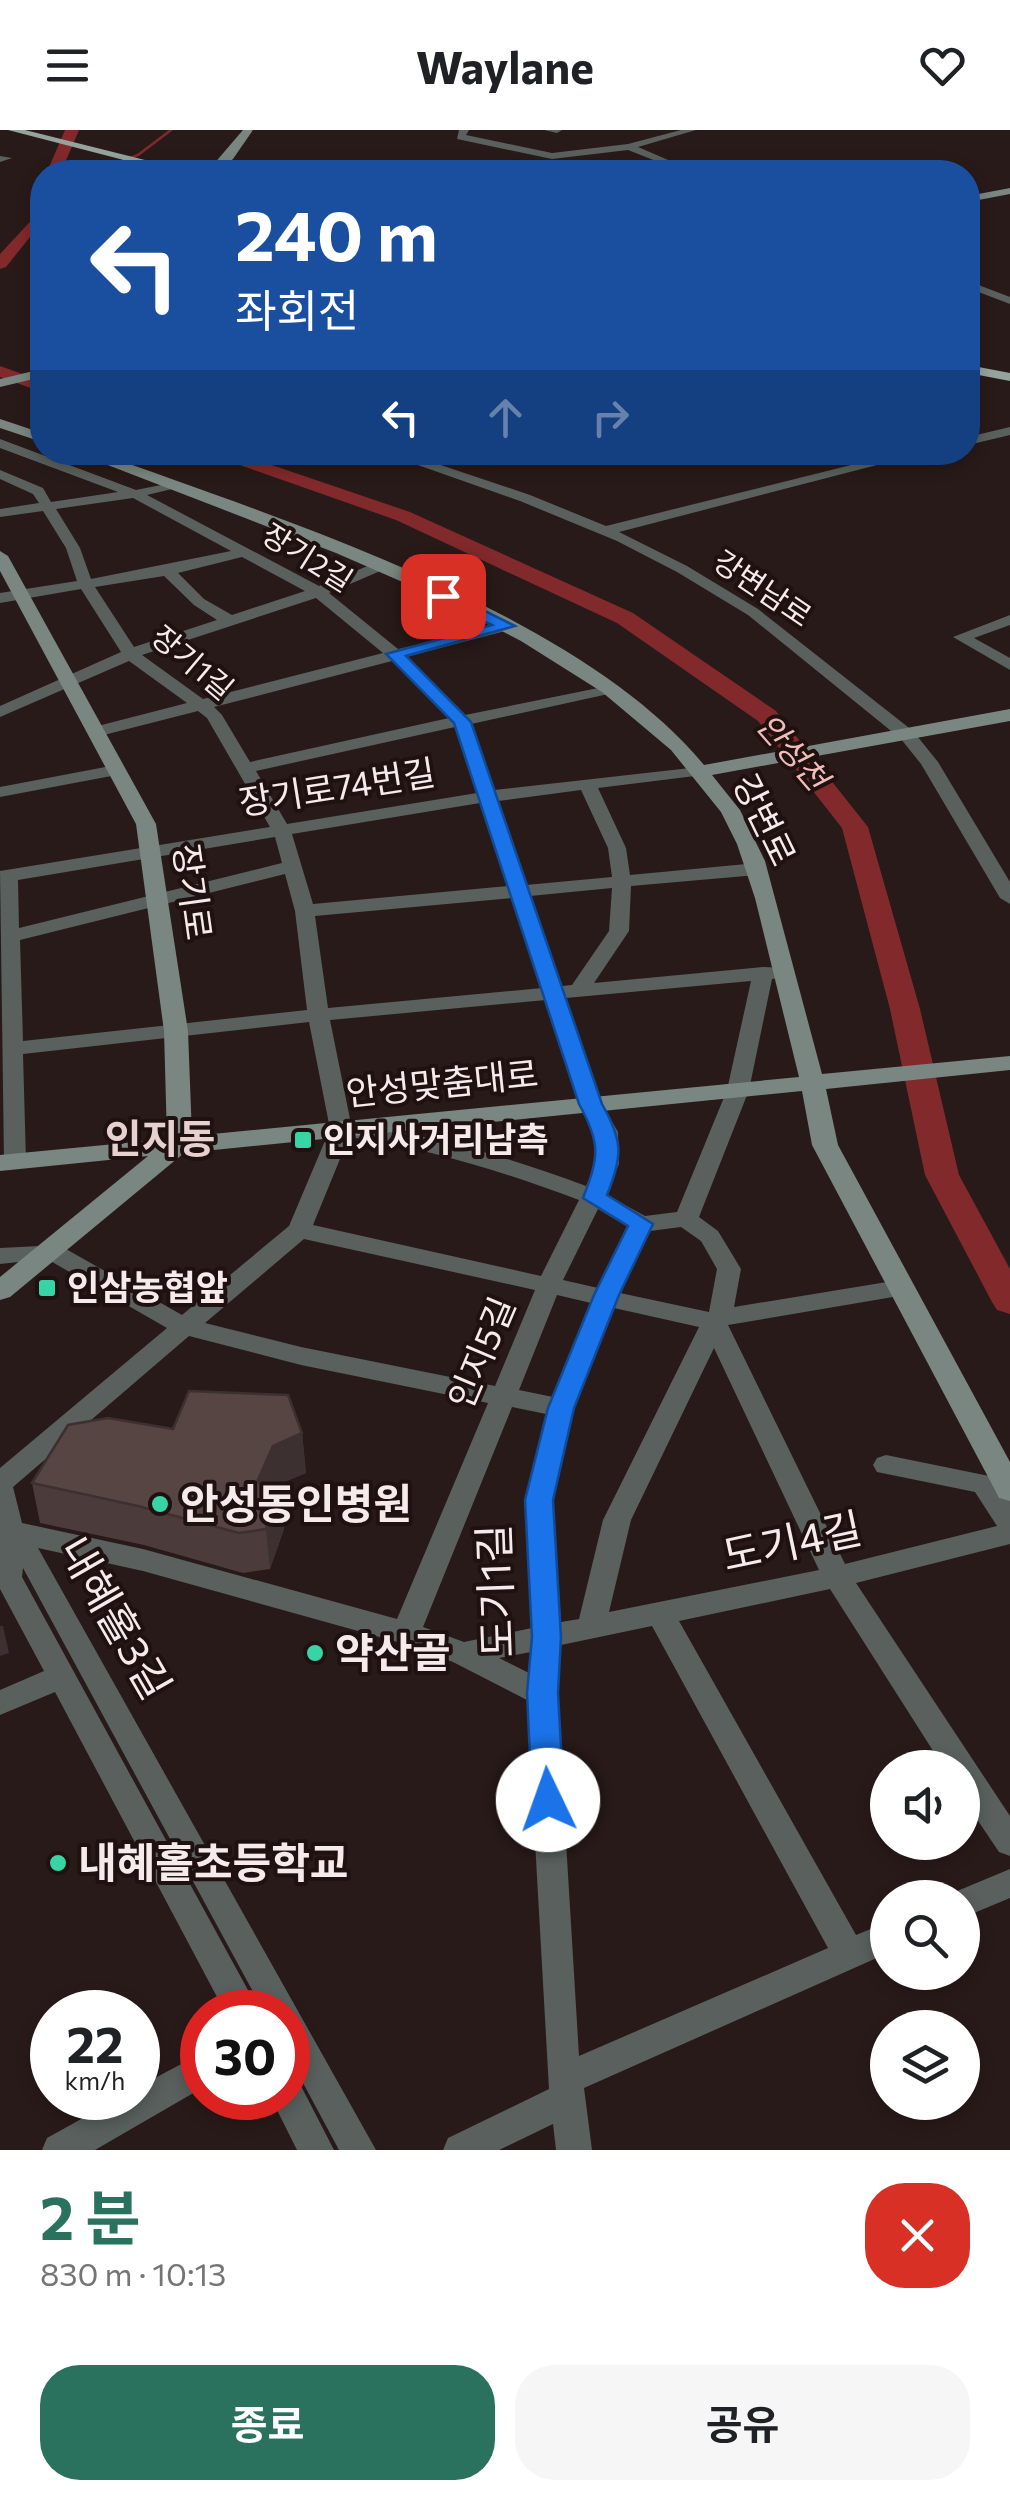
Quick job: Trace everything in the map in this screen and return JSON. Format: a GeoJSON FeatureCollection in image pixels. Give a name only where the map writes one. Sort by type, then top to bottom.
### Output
{"type":"FeatureCollection","features":[{"type":"Feature","properties":{"kind":"main road"},"geometry":{"type":"LineString","coordinates":[[225,160],[248,130]]}},
{"type":"Feature","properties":{"kind":"main road"},"geometry":{"type":"LineString","coordinates":[[0,131],[22,133],[123,160]]}},
{"type":"Feature","properties":{"kind":"main road"},"geometry":{"type":"LineString","coordinates":[[980,197],[1010,192]]}},
{"type":"Feature","properties":{"kind":"main road"},"geometry":{"type":"LineString","coordinates":[[980,374],[1010,379]]}},
{"type":"Feature","properties":{"kind":"main road"},"geometry":{"type":"LineString","coordinates":[[0,384],[30,376]]}},
{"type":"Feature","properties":{"kind":"main road"},"geometry":{"type":"LineString","coordinates":[[0,423],[30,434]]}},
{"type":"Feature","properties":{"kind":"main road","name":"강변로"},"geometry":{"type":"LineString","coordinates":[[116,465],[380,566],[507,626],[607,689],[707,770],[732,813],[757,870],[774,973],[820,1081],[825,1145],[1010,1490]]}},
{"type":"Feature","properties":{"kind":"main road","name":"장기로"},"geometry":{"type":"LineString","coordinates":[[0,556],[11,596],[68,680],[146,824],[160,899],[176,1032],[180,1144]]}},
{"type":"Feature","properties":{"kind":"main road"},"geometry":{"type":"LineString","coordinates":[[707,770],[1010,715]]}},
{"type":"Feature","properties":{"kind":"main road","name":"안성맞춤대로"},"geometry":{"type":"LineString","coordinates":[[7,1162],[1010,1062]]}},
{"type":"Feature","properties":{"kind":"main road"},"geometry":{"type":"LineString","coordinates":[[179,1116],[226,1140]]}},
{"type":"Feature","properties":{"kind":"main road"},"geometry":{"type":"LineString","coordinates":[[136,1180],[226,1140]]}},
{"type":"Feature","properties":{"kind":"main road"},"geometry":{"type":"LineString","coordinates":[[0,1291],[180,1144]]}},
{"type":"Feature","properties":{"kind":"main road"},"geometry":{"type":"LineString","coordinates":[[104,1152],[136,1180]]}},
{"type":"Feature","properties":{"kind":"street"},"geometry":{"type":"LineString","coordinates":[[464,130],[460,137],[552,156],[628,147],[691,130]]}},
{"type":"Feature","properties":{"kind":"street"},"geometry":{"type":"LineString","coordinates":[[549,130],[558,130]]}},
{"type":"Feature","properties":{"kind":"street"},"geometry":{"type":"LineString","coordinates":[[628,147],[661,160]]}},
{"type":"Feature","properties":{"kind":"street"},"geometry":{"type":"LineString","coordinates":[[980,289],[1010,301]]}},
{"type":"Feature","properties":{"kind":"street"},"geometry":{"type":"LineString","coordinates":[[0,439],[20,430]]}},
{"type":"Feature","properties":{"kind":"street"},"geometry":{"type":"LineString","coordinates":[[980,439],[1010,431]]}},
{"type":"Feature","properties":{"kind":"street","name":"장기2길"},"geometry":{"type":"LineString","coordinates":[[0,439],[30,451]]}},
{"type":"Feature","properties":{"kind":"street","name":"장기2길"},"geometry":{"type":"LineString","coordinates":[[64,465],[135,494],[318,592],[394,654],[462,722],[590,1104]]}},
{"type":"Feature","properties":{"kind":"street","name":"강변남로"},"geometry":{"type":"LineString","coordinates":[[426,465],[604,530],[682,569],[752,612],[908,736],[929,762],[1010,898]]}},
{"type":"Feature","properties":{"kind":"street"},"geometry":{"type":"LineString","coordinates":[[604,530],[868,465]]}},
{"type":"Feature","properties":{"kind":"street","name":"장기1길"},"geometry":{"type":"LineString","coordinates":[[0,474],[38,491],[73,548],[86,585],[130,654],[214,715],[282,831],[304,911],[324,1058],[342,1129]]}},
{"type":"Feature","properties":{"kind":"street"},"geometry":{"type":"LineString","coordinates":[[0,513],[135,494],[171,485]]}},
{"type":"Feature","properties":{"kind":"street"},"geometry":{"type":"LineString","coordinates":[[11,596],[167,571],[245,552]]}},
{"type":"Feature","properties":{"kind":"street"},"geometry":{"type":"LineString","coordinates":[[0,712],[130,654],[318,592],[380,566]]}},
{"type":"Feature","properties":{"kind":"street"},"geometry":{"type":"LineString","coordinates":[[167,571],[198,602],[230,621]]}},
{"type":"Feature","properties":{"kind":"street"},"geometry":{"type":"LineString","coordinates":[[1010,620],[961,636],[1010,665]]}},
{"type":"Feature","properties":{"kind":"street"},"geometry":{"type":"LineString","coordinates":[[96,732],[507,626]]}},
{"type":"Feature","properties":{"kind":"street"},"geometry":{"type":"LineString","coordinates":[[245,768],[607,689]]}},
{"type":"Feature","properties":{"kind":"street"},"geometry":{"type":"LineString","coordinates":[[0,792],[116,770]]}},
{"type":"Feature","properties":{"kind":"street","name":"장기로74번길"},"geometry":{"type":"LineString","coordinates":[[3,870],[38,870],[485,796],[707,770]]}},
{"type":"Feature","properties":{"kind":"street"},"geometry":{"type":"LineString","coordinates":[[578,992],[619,931],[622,883],[616,848],[587,784]]}},
{"type":"Feature","properties":{"kind":"street"},"geometry":{"type":"LineString","coordinates":[[3,938],[294,866]]}},
{"type":"Feature","properties":{"kind":"street"},"geometry":{"type":"LineString","coordinates":[[3,870],[10,1049],[6,1084],[7,1162]]}},
{"type":"Feature","properties":{"kind":"street"},"geometry":{"type":"LineString","coordinates":[[304,911],[757,870]]}},
{"type":"Feature","properties":{"kind":"street"},"geometry":{"type":"LineString","coordinates":[[10,1049],[318,1014],[774,973],[738,1090],[686,1219]]}},
{"type":"Feature","properties":{"kind":"street","name":"인지5길"},"geometry":{"type":"LineString","coordinates":[[406,1633],[502,1394],[608,1164],[606,1132],[590,1104]]}},
{"type":"Feature","properties":{"kind":"street"},"geometry":{"type":"LineString","coordinates":[[542,1693],[463,1654],[406,1633],[143,1560],[6,1531],[0,1485],[299,1230],[342,1129],[494,1160],[594,1198],[642,1224],[686,1219],[710,1236],[729,1269],[717,1320],[617,1520],[592,1629]]}},
{"type":"Feature","properties":{"kind":"street","name":"도기1길"},"geometry":{"type":"LineString","coordinates":[[574,2150],[542,1693],[547,1637],[539,1500],[561,1408],[606,1295],[642,1224]]}},
{"type":"Feature","properties":{"kind":"street"},"geometry":{"type":"LineString","coordinates":[[299,1230],[717,1320],[899,1288]]}},
{"type":"Feature","properties":{"kind":"street"},"geometry":{"type":"LineString","coordinates":[[0,1256],[51,1251],[182,1326],[301,1356],[561,1408]]}},
{"type":"Feature","properties":{"kind":"street"},"geometry":{"type":"LineString","coordinates":[[717,1320],[837,1577],[950,1750]]}},
{"type":"Feature","properties":{"kind":"street"},"geometry":{"type":"LineString","coordinates":[[886,1464],[984,1484],[1010,1523]]}},
{"type":"Feature","properties":{"kind":"street","name":"내혜홀3길"},"geometry":{"type":"LineString","coordinates":[[6,1531],[8,1577],[231,1990]]}},
{"type":"Feature","properties":{"kind":"street","name":"내혜홀3길"},"geometry":{"type":"LineString","coordinates":[[6,1531],[39,1569],[270,1990]]}},
{"type":"Feature","properties":{"kind":"street","name":"도기4길"},"geometry":{"type":"LineString","coordinates":[[463,1654],[837,1577],[1010,1533]]}},
{"type":"Feature","properties":{"kind":"street"},"geometry":{"type":"LineString","coordinates":[[660,1614],[849,1954]]}},
{"type":"Feature","properties":{"kind":"street"},"geometry":{"type":"LineString","coordinates":[[0,1702],[59,1677]]}},
{"type":"Feature","properties":{"kind":"street"},"geometry":{"type":"LineString","coordinates":[[980,1796],[1010,1842]]}},
{"type":"Feature","properties":{"kind":"street"},"geometry":{"type":"LineString","coordinates":[[980,1896],[1010,1883]]}},
{"type":"Feature","properties":{"kind":"street"},"geometry":{"type":"LineString","coordinates":[[461,2150],[567,2089],[870,1945]]}},
{"type":"Feature","properties":{"kind":"street"},"geometry":{"type":"LineString","coordinates":[[310,2062],[358,2150]]}},
{"type":"Feature","properties":{"kind":"street"},"geometry":{"type":"LineString","coordinates":[[60,2150],[180,2082]]}},
{"type":"Feature","properties":{"kind":"street"},"geometry":{"type":"LineString","coordinates":[[300,2120],[316,2150]]}},
{"type":"Feature","properties":{"kind":"building"},"geometry":{"type":"Polygon","coordinates":[[[189,1391],[288,1395],[302,1433],[273,1446],[257,1482],[280,1489],[266,1529],[239,1533],[32,1483],[68,1425],[108,1418],[173,1429],[189,1391]]]}},
{"type":"Feature","properties":{"kind":"waterway"},"geometry":{"type":"LineString","coordinates":[[59,160],[72,130]]}},
{"type":"Feature","properties":{"kind":"waterway"},"geometry":{"type":"LineString","coordinates":[[125,160],[171,130]]}},
{"type":"Feature","properties":{"kind":"waterway"},"geometry":{"type":"LineString","coordinates":[[0,264],[30,228]]}},
{"type":"Feature","properties":{"kind":"waterway","name":"안성천"},"geometry":{"type":"LineString","coordinates":[[0,371],[30,382]]}},
{"type":"Feature","properties":{"kind":"waterway","name":"안성천"},"geometry":{"type":"LineString","coordinates":[[251,465],[403,516],[625,618],[767,716],[855,827],[905,1009],[942,1175],[1010,1302]]}},
{"type":"Feature","properties":{"kind":"place","name":"인지사거리남측"},"geometry":{"type":"Point","coordinates":[303,1140]}},
{"type":"Feature","properties":{"kind":"place","name":"인삼농협앞"},"geometry":{"type":"Point","coordinates":[47,1288]}},
{"type":"Feature","properties":{"kind":"place","name":"안성동인병원"},"geometry":{"type":"Point","coordinates":[160,1504]}},
{"type":"Feature","properties":{"kind":"place","name":"약산골"},"geometry":{"type":"Point","coordinates":[315,1653]}},
{"type":"Feature","properties":{"kind":"place","name":"내혜홀초등학교"},"geometry":{"type":"Point","coordinates":[58,1863]}},
{"type":"Feature","properties":{"kind":"district","name":"인지동"},"geometry":{"type":"Point","coordinates":[160,1139]}},
{"type":"Feature","properties":{"kind":"route"},"geometry":{"type":"LineString","coordinates":[[443,596],[507,626],[394,654],[462,722],[590,1104],[606,1132],[608,1164],[594,1198],[642,1224],[606,1295],[561,1408],[539,1500],[547,1637],[542,1693],[548,1800]]}}]}
